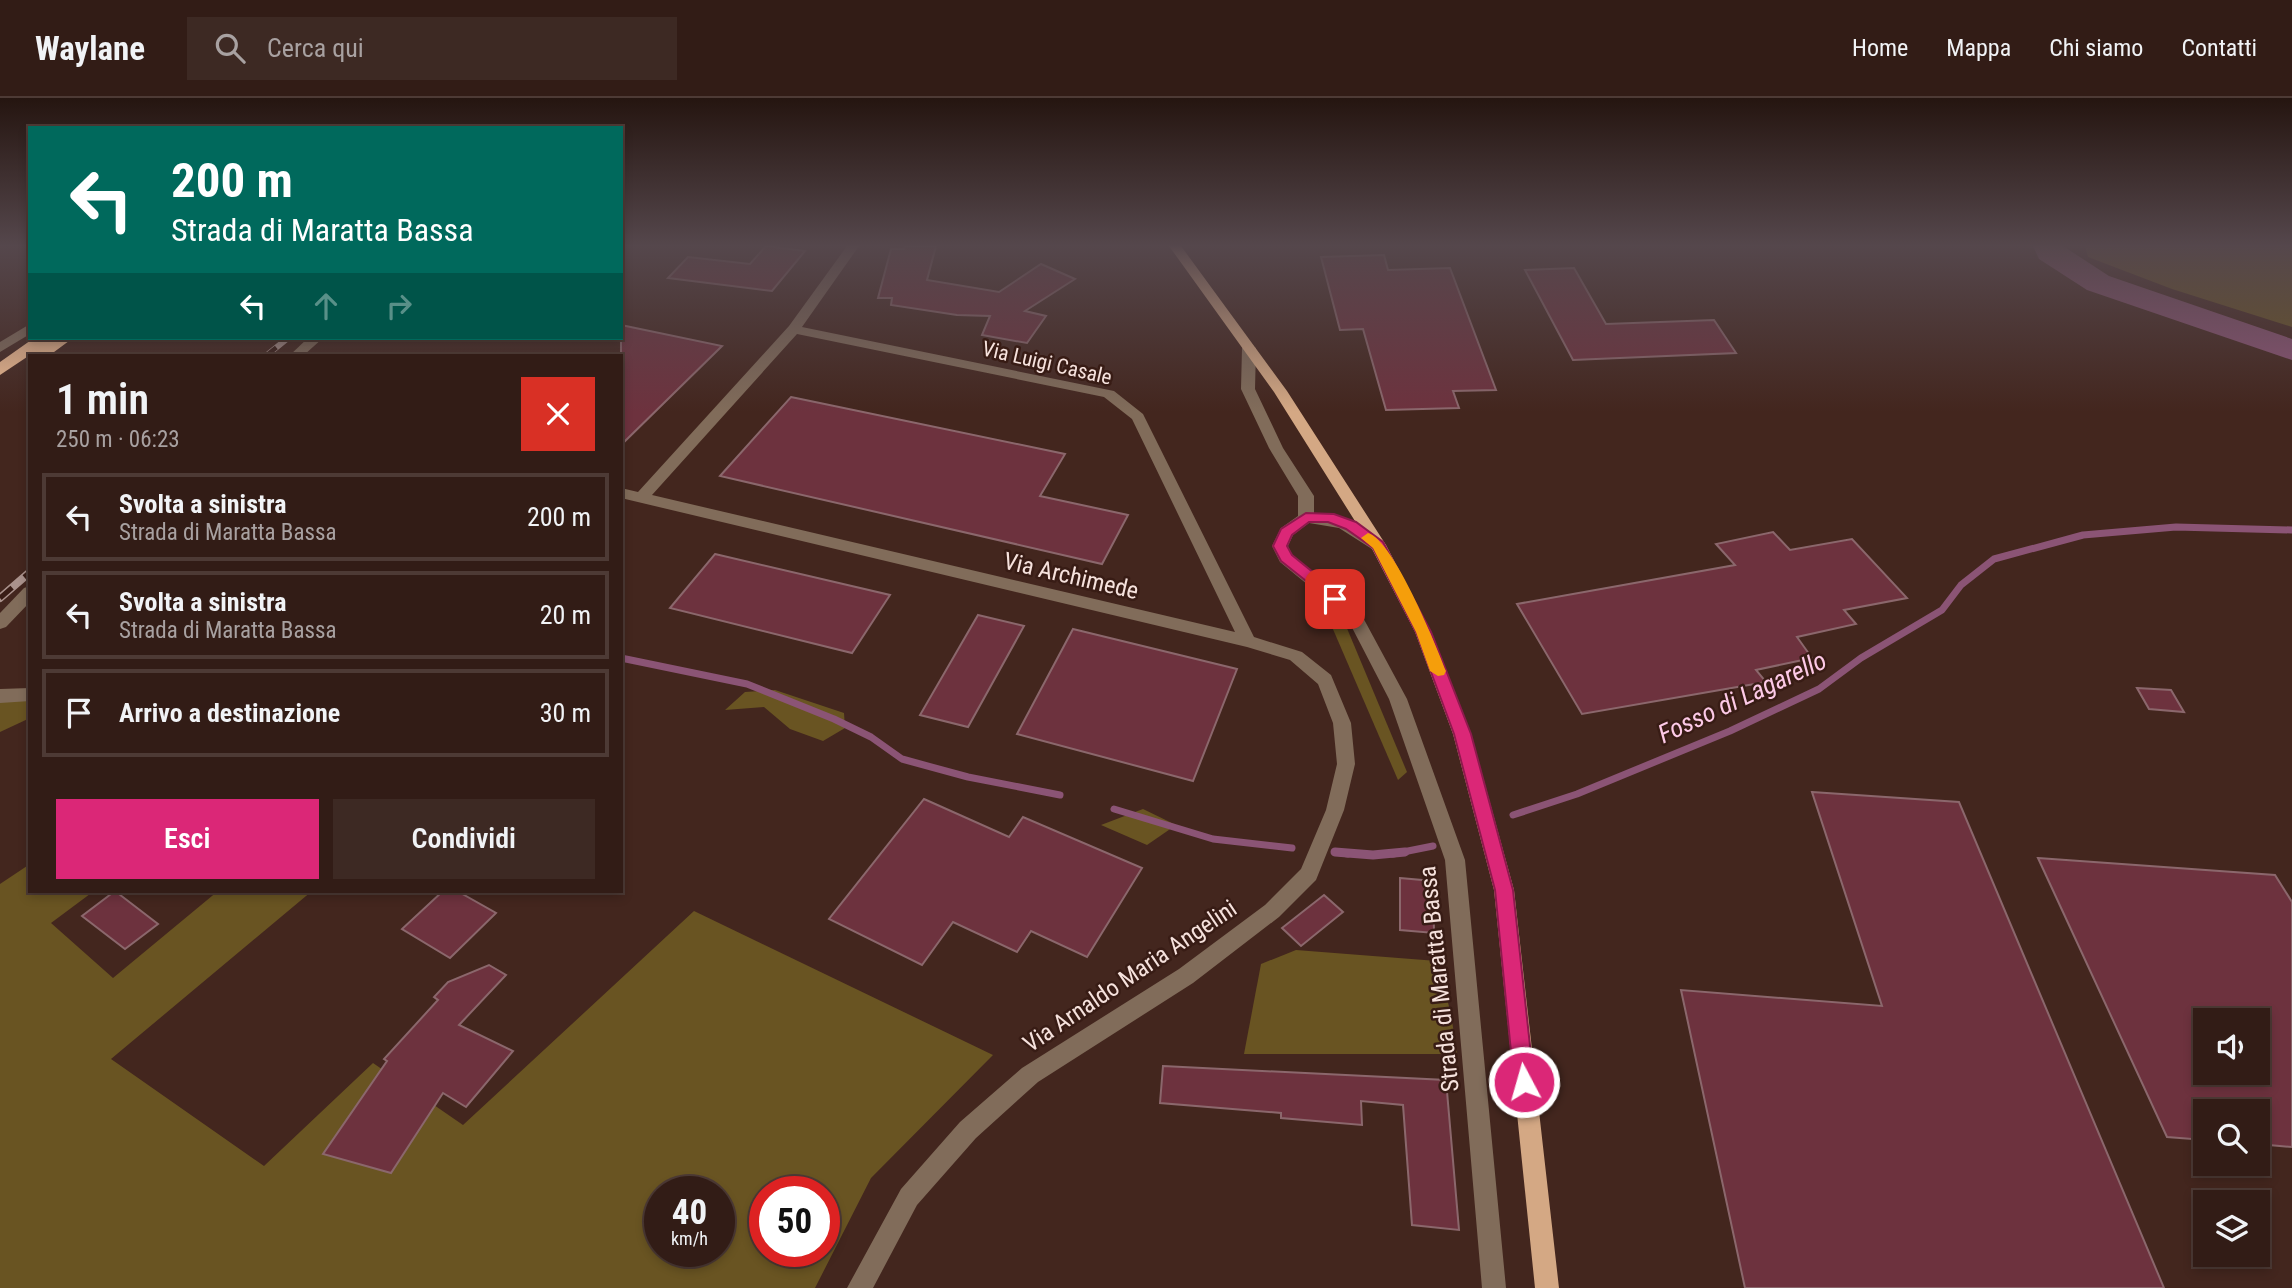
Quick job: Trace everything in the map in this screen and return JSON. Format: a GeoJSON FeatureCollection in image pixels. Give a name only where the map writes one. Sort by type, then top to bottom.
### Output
{"type":"FeatureCollection","features":[{"type":"Feature","properties":{"kind":"highway"},"geometry":{"type":"LineString","coordinates":[[0,370],[41,340]]}},
{"type":"Feature","properties":{"kind":"highway"},"geometry":{"type":"LineString","coordinates":[[41,354],[62,340]]}},
{"type":"Feature","properties":{"kind":"highway"},"geometry":{"type":"LineString","coordinates":[[0,385],[28,364]]}},
{"type":"Feature","properties":{"kind":"main road"},"geometry":{"type":"LineString","coordinates":[[1215,302],[1249,348],[1378,545],[1423,632],[1462,734],[1504,890],[1547,1288]]}},
{"type":"Feature","properties":{"kind":"street"},"geometry":{"type":"LineString","coordinates":[[641,498],[794,329],[814,302]]}},
{"type":"Feature","properties":{"kind":"street"},"geometry":{"type":"LineString","coordinates":[[0,348],[28,329]]}},
{"type":"Feature","properties":{"kind":"street","name":"Via Luigi Casale"},"geometry":{"type":"LineString","coordinates":[[794,329],[1109,394],[1138,417],[1248,641]]}},
{"type":"Feature","properties":{"kind":"street"},"geometry":{"type":"LineString","coordinates":[[297,354],[314,340]]}},
{"type":"Feature","properties":{"kind":"street"},"geometry":{"type":"LineString","coordinates":[[1249,348],[1248,389],[1276,448],[1306,496],[1306,518],[1329,517],[1351,526],[1378,545]]}},
{"type":"Feature","properties":{"kind":"street","name":"Via Archimede"},"geometry":{"type":"LineString","coordinates":[[623,494],[1248,641]]}},
{"type":"Feature","properties":{"kind":"street","name":"Strada di Maratta Bassa"},"geometry":{"type":"LineString","coordinates":[[1306,518],[1286,532],[1280,546],[1286,558],[1352,612],[1398,699],[1455,860],[1494,1288]]}},
{"type":"Feature","properties":{"kind":"street"},"geometry":{"type":"LineString","coordinates":[[0,623],[28,594]]}},
{"type":"Feature","properties":{"kind":"street","name":"Via Arnaldo Maria Angelini"},"geometry":{"type":"LineString","coordinates":[[859,1288],[909,1197],[968,1130],[1030,1075],[1186,976],[1218,952],[1272,911],[1309,874],[1335,810],[1346,764],[1342,723],[1325,680],[1296,656],[1248,641]]}},
{"type":"Feature","properties":{"kind":"street"},"geometry":{"type":"LineString","coordinates":[[0,696],[28,694]]}},
{"type":"Feature","properties":{"kind":"shaded area"},"geometry":{"type":"Polygon","coordinates":[[[2212,302],[2292,302],[2292,327],[2212,302]]]}},
{"type":"Feature","properties":{"kind":"shaded area"},"geometry":{"type":"Polygon","coordinates":[[[1326,613],[1341,614],[1407,772],[1398,780],[1326,613]]]}},
{"type":"Feature","properties":{"kind":"shaded area"},"geometry":{"type":"Polygon","coordinates":[[[775,690],[844,713],[845,728],[823,741],[790,729],[764,707],[725,710],[745,692],[775,690]]]}},
{"type":"Feature","properties":{"kind":"shaded area"},"geometry":{"type":"Polygon","coordinates":[[[0,696],[28,701],[28,719],[0,732],[0,696]]]}},
{"type":"Feature","properties":{"kind":"shaded area"},"geometry":{"type":"Polygon","coordinates":[[[1143,809],[1176,825],[1147,845],[1101,825],[1143,809]]]}},
{"type":"Feature","properties":{"kind":"shaded area"},"geometry":{"type":"Polygon","coordinates":[[[28,865],[28,893],[91,893],[51,923],[113,978],[216,893],[310,893],[111,1059],[264,1166],[373,1063],[463,1125],[694,911],[993,1055],[871,1178],[840,1239],[840,1176],[749,1176],[749,1267],[826,1267],[815,1288],[0,1288],[0,884],[28,865]]]}},
{"type":"Feature","properties":{"kind":"shaded area"},"geometry":{"type":"Polygon","coordinates":[[[1296,950],[1437,961],[1451,1014],[1457,1054],[1244,1054],[1261,964],[1296,950]]]}},
{"type":"Feature","properties":{"kind":"building"},"geometry":{"type":"Polygon","coordinates":[[[891,302],[1040,302],[1025,311],[1046,316],[1027,343],[982,335],[990,316],[957,315],[891,305],[891,302]]]}},
{"type":"Feature","properties":{"kind":"building"},"geometry":{"type":"Polygon","coordinates":[[[1333,302],[1463,302],[1496,390],[1453,391],[1459,408],[1386,410],[1363,329],[1340,330],[1333,302]]]}},
{"type":"Feature","properties":{"kind":"building"},"geometry":{"type":"Polygon","coordinates":[[[1542,302],[1593,302],[1606,324],[1714,320],[1736,353],[1573,360],[1542,302]]]}},
{"type":"Feature","properties":{"kind":"building"},"geometry":{"type":"Polygon","coordinates":[[[623,325],[722,346],[623,443],[623,325]]]}},
{"type":"Feature","properties":{"kind":"building"},"geometry":{"type":"Polygon","coordinates":[[[791,397],[1065,454],[1040,496],[1128,515],[1102,564],[720,476],[791,397]]]}},
{"type":"Feature","properties":{"kind":"building"},"geometry":{"type":"Polygon","coordinates":[[[1773,532],[1790,550],[1852,539],[1907,598],[1844,610],[1856,624],[1797,637],[1812,658],[1756,670],[1766,682],[1582,714],[1517,604],[1735,565],[1716,544],[1773,532]]]}},
{"type":"Feature","properties":{"kind":"building"},"geometry":{"type":"Polygon","coordinates":[[[715,554],[890,595],[852,653],[670,608],[715,554]]]}},
{"type":"Feature","properties":{"kind":"building"},"geometry":{"type":"Polygon","coordinates":[[[978,615],[1024,626],[968,727],[920,715],[978,615]]]}},
{"type":"Feature","properties":{"kind":"building"},"geometry":{"type":"Polygon","coordinates":[[[1073,629],[1237,669],[1193,781],[1017,734],[1073,629]]]}},
{"type":"Feature","properties":{"kind":"building"},"geometry":{"type":"Polygon","coordinates":[[[2137,688],[2171,690],[2184,712],[2149,709],[2137,688]]]}},
{"type":"Feature","properties":{"kind":"building"},"geometry":{"type":"Polygon","coordinates":[[[1812,792],[1959,802],[2164,1288],[1745,1288],[1681,990],[1882,1006],[1812,792]]]}},
{"type":"Feature","properties":{"kind":"building"},"geometry":{"type":"Polygon","coordinates":[[[924,799],[1009,837],[1023,817],[1142,868],[1087,957],[1031,931],[1017,952],[953,922],[922,965],[829,919],[924,799]]]}},
{"type":"Feature","properties":{"kind":"building"},"geometry":{"type":"Polygon","coordinates":[[[2038,858],[2275,875],[2292,902],[2292,1147],[2270,1145],[2270,1099],[2193,1099],[2193,1139],[2167,1137],[2038,858]]]}},
{"type":"Feature","properties":{"kind":"building"},"geometry":{"type":"Polygon","coordinates":[[[1400,878],[1433,881],[1434,933],[1400,930],[1400,878]]]}},
{"type":"Feature","properties":{"kind":"building"},"geometry":{"type":"Polygon","coordinates":[[[112,893],[118,893],[158,924],[125,949],[82,916],[112,893]]]}},
{"type":"Feature","properties":{"kind":"building"},"geometry":{"type":"Polygon","coordinates":[[[441,893],[461,893],[496,913],[450,958],[402,929],[441,893]]]}},
{"type":"Feature","properties":{"kind":"building"},"geometry":{"type":"Polygon","coordinates":[[[1324,895],[1343,912],[1301,946],[1282,928],[1324,895]]]}},
{"type":"Feature","properties":{"kind":"building"},"geometry":{"type":"Polygon","coordinates":[[[489,965],[506,975],[459,1025],[513,1051],[466,1107],[443,1093],[391,1173],[323,1154],[387,1061],[384,1059],[438,1000],[434,997],[448,982],[489,965]]]}},
{"type":"Feature","properties":{"kind":"building"},"geometry":{"type":"Polygon","coordinates":[[[1163,1066],[1446,1080],[1459,1230],[1412,1225],[1403,1105],[1361,1101],[1362,1125],[1281,1118],[1281,1113],[1160,1103],[1163,1066]]]}},
{"type":"Feature","properties":{"kind":"waterway"},"geometry":{"type":"LineString","coordinates":[[2152,302],[2292,350]]}},
{"type":"Feature","properties":{"kind":"waterway","name":"Fosso di Lagarello"},"geometry":{"type":"LineString","coordinates":[[1513,815],[1577,794],[1730,731],[1819,689],[1861,658],[1942,610],[1961,585],[1994,559],[2083,535],[2176,527],[2292,530]]}},
{"type":"Feature","properties":{"kind":"waterway","name":"Fosso di Lagarello"},"geometry":{"type":"LineString","coordinates":[[623,658],[747,684],[834,719],[871,737],[902,759],[968,777],[1060,795]]}},
{"type":"Feature","properties":{"kind":"waterway"},"geometry":{"type":"LineString","coordinates":[[1114,809],[1213,839],[1292,848]]}},
{"type":"Feature","properties":{"kind":"waterway"},"geometry":{"type":"LineString","coordinates":[[1401,852],[1433,846]]}},
{"type":"Feature","properties":{"kind":"waterway"},"geometry":{"type":"LineString","coordinates":[[1348,854],[1335,852],[1373,855],[1401,852]]}},
{"type":"Feature","properties":{"kind":"waterway"},"geometry":{"type":"LineString","coordinates":[[1393,854],[1401,852]]}},
{"type":"Feature","properties":{"kind":"railway"},"geometry":{"type":"LineString","coordinates":[[268,354],[286,340]]}},
{"type":"Feature","properties":{"kind":"railway"},"geometry":{"type":"LineString","coordinates":[[0,598],[28,574]]}},
{"type":"Feature","properties":{"kind":"slow traffic"},"geometry":{"type":"LineString","coordinates":[[1368,538],[1378,545],[1423,632],[1438,671]]}},
{"type":"Feature","properties":{"kind":"route"},"geometry":{"type":"LineString","coordinates":[[1335,599],[1286,558],[1280,546],[1286,532],[1306,518],[1329,517],[1351,526],[1378,545],[1423,632],[1462,734],[1504,890],[1524,1082]]}}]}
